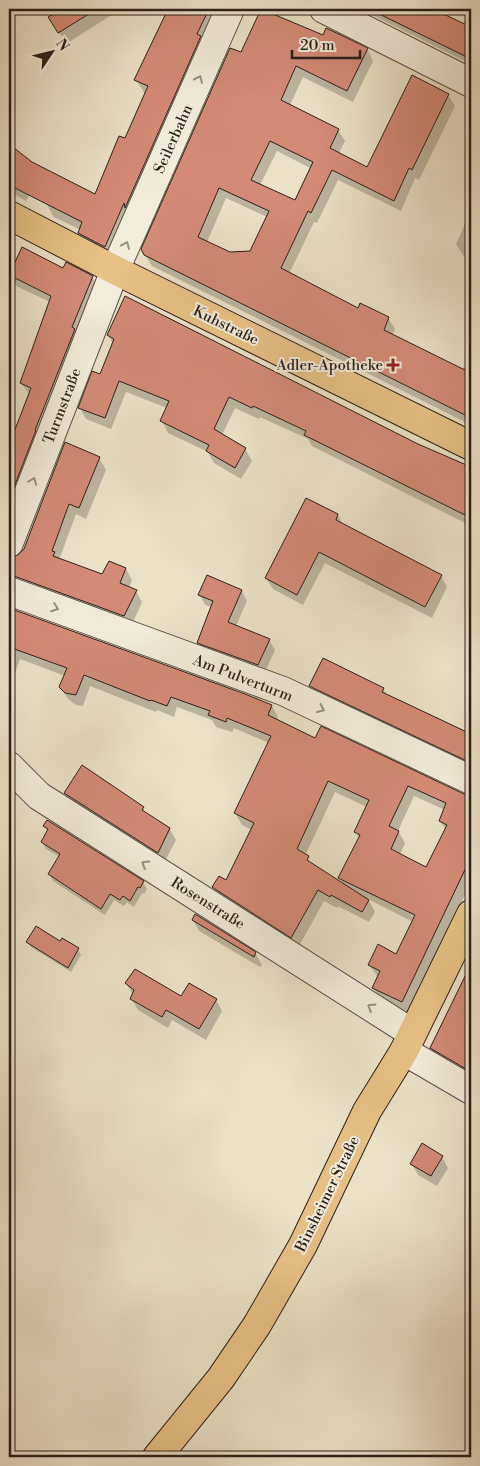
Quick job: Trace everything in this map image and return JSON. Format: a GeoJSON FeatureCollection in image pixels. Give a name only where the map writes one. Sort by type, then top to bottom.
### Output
{"type":"FeatureCollection","features":[{"type":"Feature","properties":{"kind":"main road","name":"Kuhstraße"},"geometry":{"type":"LineString","coordinates":[[9,215],[115,270],[471,446]]}},
{"type":"Feature","properties":{"kind":"main road","name":"Binsheimer Straße"},"geometry":{"type":"LineString","coordinates":[[156,1457],[221,1378],[257,1325],[303,1245],[367,1111],[408,1042],[471,914]]}},
{"type":"Feature","properties":{"kind":"street","name":"Seilerbahn"},"geometry":{"type":"LineString","coordinates":[[115,270],[230,9]]}},
{"type":"Feature","properties":{"kind":"street"},"geometry":{"type":"LineString","coordinates":[[324,9],[471,83]]}},
{"type":"Feature","properties":{"kind":"street","name":"Turmstraße"},"geometry":{"type":"LineString","coordinates":[[9,543],[115,270]]}},
{"type":"Feature","properties":{"kind":"street","name":"Am Pulverturm"},"geometry":{"type":"LineString","coordinates":[[9,591],[282,691],[471,780]]}},
{"type":"Feature","properties":{"kind":"street","name":"Rosenstraße"},"geometry":{"type":"LineString","coordinates":[[9,766],[39,796],[408,1042],[471,1090]]}},
{"type":"Feature","properties":{"kind":"building"},"geometry":{"type":"Polygon","coordinates":[[[62,9],[97,9],[58,33],[48,17],[62,9]]]}},
{"type":"Feature","properties":{"kind":"building"},"geometry":{"type":"Polygon","coordinates":[[[168,9],[209,9],[197,34],[201,36],[125,208],[124,203],[105,247],[78,233],[82,222],[9,185],[9,144],[32,162],[95,194],[119,136],[125,138],[148,86],[134,80],[168,9]]]}},
{"type":"Feature","properties":{"kind":"building"},"geometry":{"type":"Polygon","coordinates":[[[261,9],[323,35],[326,28],[368,48],[347,91],[296,66],[281,100],[339,129],[330,148],[367,167],[412,75],[449,94],[412,170],[409,168],[394,201],[332,170],[311,213],[308,211],[281,268],[358,308],[360,303],[389,317],[384,330],[471,373],[471,418],[144,255],[141,249],[230,48],[241,52],[261,9]],[[270,141],[251,180],[295,200],[313,162],[270,141]],[[219,188],[198,237],[230,252],[250,251],[269,211],[219,188]]]}},
{"type":"Feature","properties":{"kind":"building"},"geometry":{"type":"Polygon","coordinates":[[[369,9],[433,9],[471,27],[471,59],[369,9]]]}},
{"type":"Feature","properties":{"kind":"building"},"geometry":{"type":"Polygon","coordinates":[[[22,247],[63,268],[66,262],[93,276],[72,327],[75,329],[9,500],[9,445],[31,388],[20,383],[51,296],[9,275],[22,247]]]}},
{"type":"Feature","properties":{"kind":"building"},"geometry":{"type":"Polygon","coordinates":[[[125,296],[418,444],[471,467],[471,518],[304,435],[306,431],[229,397],[214,429],[246,448],[235,468],[206,451],[209,445],[160,421],[169,401],[119,381],[105,418],[78,408],[92,371],[100,374],[114,339],[107,335],[125,296]]]}},
{"type":"Feature","properties":{"kind":"building"},"geometry":{"type":"Polygon","coordinates":[[[65,442],[100,457],[79,508],[69,504],[52,551],[55,552],[53,556],[102,574],[109,561],[126,568],[120,583],[137,590],[124,616],[14,576],[9,576],[9,558],[18,555],[24,549],[65,442]]]}},
{"type":"Feature","properties":{"kind":"building"},"geometry":{"type":"Polygon","coordinates":[[[306,498],[338,514],[336,520],[442,575],[425,607],[319,552],[297,595],[265,578],[306,498]]]}},
{"type":"Feature","properties":{"kind":"building"},"geometry":{"type":"Polygon","coordinates":[[[207,575],[242,590],[228,622],[270,639],[258,665],[197,643],[213,601],[198,595],[207,575]]]}},
{"type":"Feature","properties":{"kind":"building"},"geometry":{"type":"Polygon","coordinates":[[[9,608],[245,694],[272,705],[268,715],[315,738],[321,726],[464,794],[471,795],[471,857],[402,1002],[372,988],[380,971],[368,965],[378,944],[396,954],[415,915],[338,878],[360,835],[354,832],[369,800],[328,781],[297,849],[309,856],[307,860],[369,900],[362,912],[318,890],[291,938],[212,887],[219,876],[226,880],[254,823],[234,813],[271,736],[227,718],[226,722],[208,715],[210,711],[171,697],[167,706],[84,675],[76,695],[65,693],[59,687],[67,668],[9,647],[9,608]],[[408,786],[389,826],[399,831],[391,849],[426,867],[447,825],[439,821],[446,803],[408,786]]]}},
{"type":"Feature","properties":{"kind":"building"},"geometry":{"type":"Polygon","coordinates":[[[323,658],[384,688],[382,692],[471,734],[471,763],[309,686],[323,658]]]}},
{"type":"Feature","properties":{"kind":"building"},"geometry":{"type":"Polygon","coordinates":[[[82,765],[144,807],[142,810],[170,828],[158,853],[64,793],[82,765]]]}},
{"type":"Feature","properties":{"kind":"building"},"geometry":{"type":"Polygon","coordinates":[[[47,820],[144,881],[130,901],[123,896],[120,900],[110,894],[101,909],[48,874],[60,854],[41,842],[48,829],[43,826],[47,820]]]}},
{"type":"Feature","properties":{"kind":"building"},"geometry":{"type":"Polygon","coordinates":[[[195,914],[256,952],[254,957],[192,920],[195,914]]]}},
{"type":"Feature","properties":{"kind":"building"},"geometry":{"type":"Polygon","coordinates":[[[36,926],[60,941],[62,938],[79,948],[68,968],[26,942],[36,926]]]}},
{"type":"Feature","properties":{"kind":"building"},"geometry":{"type":"Polygon","coordinates":[[[471,964],[471,1072],[430,1048],[471,964]]]}},
{"type":"Feature","properties":{"kind":"building"},"geometry":{"type":"Polygon","coordinates":[[[135,969],[181,996],[189,983],[217,999],[199,1029],[166,1010],[162,1017],[130,999],[134,990],[125,983],[135,969]]]}},
{"type":"Feature","properties":{"kind":"building"},"geometry":{"type":"Polygon","coordinates":[[[422,1143],[443,1156],[431,1176],[410,1164],[422,1143]]]}},
{"type":"Feature","properties":{"kind":"place","name":"Adler-Apotheke"},"geometry":{"type":"Point","coordinates":[393,365]}}]}
